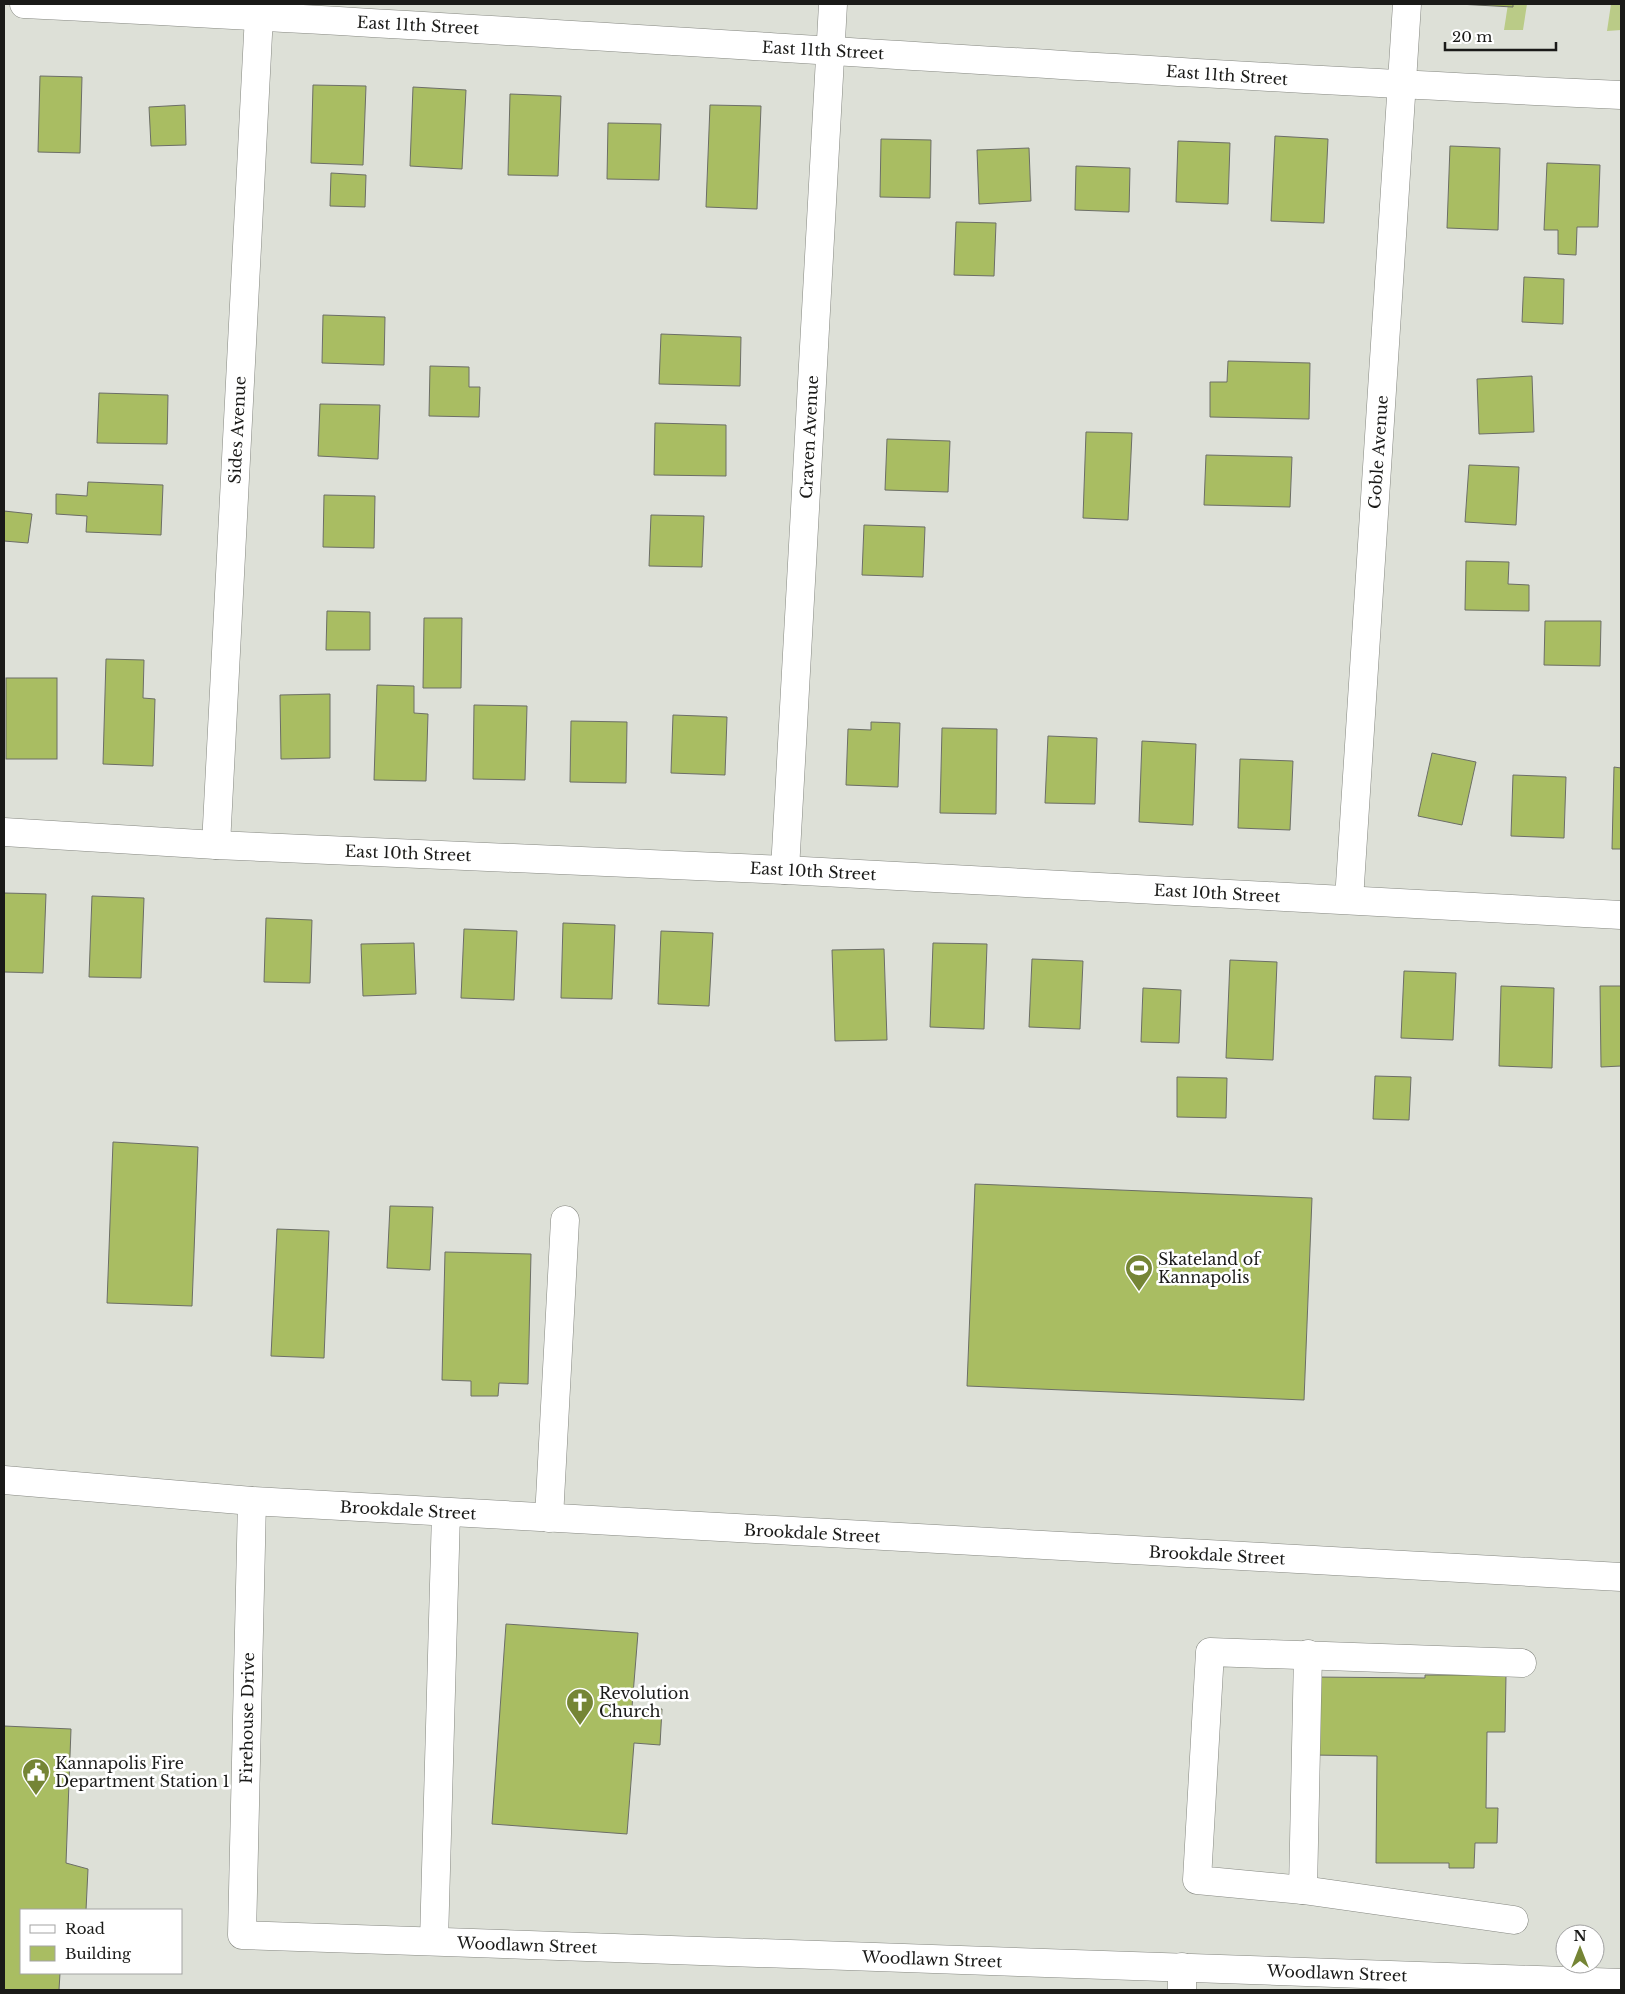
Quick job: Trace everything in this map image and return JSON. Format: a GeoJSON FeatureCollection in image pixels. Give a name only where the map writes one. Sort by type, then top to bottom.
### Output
{"type":"FeatureCollection","features":[{"type":"Feature","properties":{"kind":"street","name":"East 11th Street"},"geometry":{"type":"LineString","coordinates":[[24,4],[259,16],[1403,85],[1621,95]]}},
{"type":"Feature","properties":{"kind":"street","name":"Craven Avenue"},"geometry":{"type":"LineString","coordinates":[[785,870],[833,4]]}},
{"type":"Feature","properties":{"kind":"street","name":"Goble Avenue"},"geometry":{"type":"LineString","coordinates":[[1349,900],[1407,4]]}},
{"type":"Feature","properties":{"kind":"street","name":"Sides Avenue"},"geometry":{"type":"LineString","coordinates":[[216,845],[259,16]]}},
{"type":"Feature","properties":{"kind":"street","name":"East 10th Street"},"geometry":{"type":"LineString","coordinates":[[4,832],[216,845],[785,870],[1621,915]]}},
{"type":"Feature","properties":{"kind":"street"},"geometry":{"type":"LineString","coordinates":[[549,1518],[565,1220]]}},
{"type":"Feature","properties":{"kind":"street","name":"Brookdale Street"},"geometry":{"type":"LineString","coordinates":[[4,1480],[252,1501],[1621,1577]]}},
{"type":"Feature","properties":{"kind":"street","name":"Firehouse Drive"},"geometry":{"type":"LineString","coordinates":[[242,1935],[252,1501]]}},
{"type":"Feature","properties":{"kind":"street"},"geometry":{"type":"LineString","coordinates":[[434,1941],[446,1512]]}},
{"type":"Feature","properties":{"kind":"street"},"geometry":{"type":"LineString","coordinates":[[1514,1920],[1302,1890],[1197,1880],[1210,1652],[1522,1663]]}},
{"type":"Feature","properties":{"kind":"street"},"geometry":{"type":"LineString","coordinates":[[1302,1890],[1308,1654]]}},
{"type":"Feature","properties":{"kind":"street","name":"Woodlawn Street"},"geometry":{"type":"LineString","coordinates":[[242,1935],[434,1941],[1182,1979],[1580,1986],[1621,1983]]}},
{"type":"Feature","properties":{"kind":"green space"},"geometry":{"type":"Polygon","coordinates":[[[1508,4],[1527,4],[1523,30],[1504,30],[1508,4]]]}},
{"type":"Feature","properties":{"kind":"green space"},"geometry":{"type":"Polygon","coordinates":[[[1611,4],[1621,4],[1621,30],[1607,31],[1611,4]]]}},
{"type":"Feature","properties":{"kind":"building"},"geometry":{"type":"Polygon","coordinates":[[[1458,4],[1513,4],[1513,7],[1458,4]]]}},
{"type":"Feature","properties":{"kind":"building"},"geometry":{"type":"Polygon","coordinates":[[[40,76],[82,77],[80,153],[38,152],[40,76]]]}},
{"type":"Feature","properties":{"kind":"building"},"geometry":{"type":"Polygon","coordinates":[[[313,85],[366,86],[363,165],[311,163],[313,85]]]}},
{"type":"Feature","properties":{"kind":"building"},"geometry":{"type":"Polygon","coordinates":[[[413,87],[466,90],[462,169],[410,166],[413,87]]]}},
{"type":"Feature","properties":{"kind":"building"},"geometry":{"type":"Polygon","coordinates":[[[510,94],[561,96],[558,176],[508,175],[510,94]]]}},
{"type":"Feature","properties":{"kind":"building"},"geometry":{"type":"Polygon","coordinates":[[[185,105],[186,145],[151,146],[149,107],[185,105]]]}},
{"type":"Feature","properties":{"kind":"building"},"geometry":{"type":"Polygon","coordinates":[[[710,105],[761,106],[757,209],[706,207],[710,105]]]}},
{"type":"Feature","properties":{"kind":"building"},"geometry":{"type":"Polygon","coordinates":[[[608,123],[661,124],[659,180],[607,179],[608,123]]]}},
{"type":"Feature","properties":{"kind":"building"},"geometry":{"type":"Polygon","coordinates":[[[1275,136],[1328,139],[1324,223],[1271,221],[1275,136]]]}},
{"type":"Feature","properties":{"kind":"building"},"geometry":{"type":"Polygon","coordinates":[[[881,139],[931,140],[930,198],[880,197],[881,139]]]}},
{"type":"Feature","properties":{"kind":"building"},"geometry":{"type":"Polygon","coordinates":[[[1178,141],[1230,143],[1228,204],[1176,202],[1178,141]]]}},
{"type":"Feature","properties":{"kind":"building"},"geometry":{"type":"Polygon","coordinates":[[[1450,146],[1500,148],[1498,230],[1447,228],[1450,146]]]}},
{"type":"Feature","properties":{"kind":"building"},"geometry":{"type":"Polygon","coordinates":[[[1029,148],[1031,201],[979,204],[977,150],[1029,148]]]}},
{"type":"Feature","properties":{"kind":"building"},"geometry":{"type":"Polygon","coordinates":[[[1547,163],[1600,165],[1598,227],[1577,227],[1576,255],[1558,254],[1558,230],[1544,230],[1547,163]]]}},
{"type":"Feature","properties":{"kind":"building"},"geometry":{"type":"Polygon","coordinates":[[[1076,166],[1130,168],[1129,212],[1075,210],[1076,166]]]}},
{"type":"Feature","properties":{"kind":"building"},"geometry":{"type":"Polygon","coordinates":[[[331,173],[366,175],[365,207],[330,206],[331,173]]]}},
{"type":"Feature","properties":{"kind":"building"},"geometry":{"type":"Polygon","coordinates":[[[956,222],[996,223],[994,276],[954,275],[956,222]]]}},
{"type":"Feature","properties":{"kind":"building"},"geometry":{"type":"Polygon","coordinates":[[[1524,277],[1564,279],[1563,324],[1522,322],[1524,277]]]}},
{"type":"Feature","properties":{"kind":"building"},"geometry":{"type":"Polygon","coordinates":[[[323,315],[385,317],[384,365],[322,363],[323,315]]]}},
{"type":"Feature","properties":{"kind":"building"},"geometry":{"type":"Polygon","coordinates":[[[661,334],[741,337],[740,386],[659,384],[661,334]]]}},
{"type":"Feature","properties":{"kind":"building"},"geometry":{"type":"Polygon","coordinates":[[[1228,361],[1310,363],[1309,419],[1210,417],[1210,382],[1227,382],[1228,361]]]}},
{"type":"Feature","properties":{"kind":"building"},"geometry":{"type":"Polygon","coordinates":[[[430,366],[469,367],[469,387],[480,387],[479,417],[429,416],[430,366]]]}},
{"type":"Feature","properties":{"kind":"building"},"geometry":{"type":"Polygon","coordinates":[[[1532,376],[1534,432],[1479,434],[1477,379],[1532,376]]]}},
{"type":"Feature","properties":{"kind":"building"},"geometry":{"type":"Polygon","coordinates":[[[99,393],[168,395],[167,444],[97,443],[99,393]]]}},
{"type":"Feature","properties":{"kind":"building"},"geometry":{"type":"Polygon","coordinates":[[[320,404],[380,405],[378,459],[318,456],[320,404]]]}},
{"type":"Feature","properties":{"kind":"building"},"geometry":{"type":"Polygon","coordinates":[[[655,423],[726,425],[726,476],[654,475],[655,423]]]}},
{"type":"Feature","properties":{"kind":"building"},"geometry":{"type":"Polygon","coordinates":[[[1086,432],[1132,433],[1128,520],[1083,518],[1086,432]]]}},
{"type":"Feature","properties":{"kind":"building"},"geometry":{"type":"Polygon","coordinates":[[[887,439],[950,441],[948,492],[885,490],[887,439]]]}},
{"type":"Feature","properties":{"kind":"building"},"geometry":{"type":"Polygon","coordinates":[[[1206,455],[1292,457],[1290,507],[1204,505],[1206,455]]]}},
{"type":"Feature","properties":{"kind":"building"},"geometry":{"type":"Polygon","coordinates":[[[1469,465],[1519,467],[1516,525],[1465,522],[1469,465]]]}},
{"type":"Feature","properties":{"kind":"building"},"geometry":{"type":"Polygon","coordinates":[[[88,482],[163,485],[161,535],[86,532],[87,516],[56,514],[56,494],[87,496],[88,482]]]}},
{"type":"Feature","properties":{"kind":"building"},"geometry":{"type":"Polygon","coordinates":[[[324,495],[375,496],[374,548],[323,547],[324,495]]]}},
{"type":"Feature","properties":{"kind":"building"},"geometry":{"type":"Polygon","coordinates":[[[4,511],[32,514],[28,543],[4,541],[4,511]]]}},
{"type":"Feature","properties":{"kind":"building"},"geometry":{"type":"Polygon","coordinates":[[[651,515],[704,516],[702,567],[649,566],[651,515]]]}},
{"type":"Feature","properties":{"kind":"building"},"geometry":{"type":"Polygon","coordinates":[[[864,525],[925,527],[923,577],[862,575],[864,525]]]}},
{"type":"Feature","properties":{"kind":"building"},"geometry":{"type":"Polygon","coordinates":[[[1466,561],[1509,562],[1508,584],[1529,585],[1529,611],[1465,610],[1466,561]]]}},
{"type":"Feature","properties":{"kind":"building"},"geometry":{"type":"Polygon","coordinates":[[[327,611],[370,612],[370,650],[326,650],[327,611]]]}},
{"type":"Feature","properties":{"kind":"building"},"geometry":{"type":"Polygon","coordinates":[[[424,618],[462,618],[461,688],[423,688],[424,618]]]}},
{"type":"Feature","properties":{"kind":"building"},"geometry":{"type":"Polygon","coordinates":[[[1545,621],[1601,621],[1600,666],[1544,665],[1545,621]]]}},
{"type":"Feature","properties":{"kind":"building"},"geometry":{"type":"Polygon","coordinates":[[[106,659],[144,660],[143,698],[155,699],[153,766],[103,764],[106,659]]]}},
{"type":"Feature","properties":{"kind":"building"},"geometry":{"type":"Polygon","coordinates":[[[6,678],[57,678],[57,759],[6,759],[6,678]]]}},
{"type":"Feature","properties":{"kind":"building"},"geometry":{"type":"Polygon","coordinates":[[[377,685],[414,686],[414,713],[428,714],[426,781],[374,780],[377,685]]]}},
{"type":"Feature","properties":{"kind":"building"},"geometry":{"type":"Polygon","coordinates":[[[330,694],[330,758],[281,759],[280,695],[330,694]]]}},
{"type":"Feature","properties":{"kind":"building"},"geometry":{"type":"Polygon","coordinates":[[[474,705],[527,706],[525,780],[473,779],[474,705]]]}},
{"type":"Feature","properties":{"kind":"building"},"geometry":{"type":"Polygon","coordinates":[[[673,715],[727,717],[725,775],[671,773],[673,715]]]}},
{"type":"Feature","properties":{"kind":"building"},"geometry":{"type":"Polygon","coordinates":[[[571,721],[627,722],[626,783],[570,782],[571,721]]]}},
{"type":"Feature","properties":{"kind":"building"},"geometry":{"type":"Polygon","coordinates":[[[871,722],[900,723],[898,787],[846,785],[848,729],[871,730],[871,722]]]}},
{"type":"Feature","properties":{"kind":"building"},"geometry":{"type":"Polygon","coordinates":[[[942,728],[997,729],[996,814],[940,813],[942,728]]]}},
{"type":"Feature","properties":{"kind":"building"},"geometry":{"type":"Polygon","coordinates":[[[1048,736],[1097,738],[1095,804],[1045,803],[1048,736]]]}},
{"type":"Feature","properties":{"kind":"building"},"geometry":{"type":"Polygon","coordinates":[[[1142,741],[1196,744],[1193,825],[1139,822],[1142,741]]]}},
{"type":"Feature","properties":{"kind":"building"},"geometry":{"type":"Polygon","coordinates":[[[1432,753],[1476,762],[1462,825],[1418,816],[1432,753]]]}},
{"type":"Feature","properties":{"kind":"building"},"geometry":{"type":"Polygon","coordinates":[[[1240,759],[1293,761],[1290,830],[1238,828],[1240,759]]]}},
{"type":"Feature","properties":{"kind":"building"},"geometry":{"type":"Polygon","coordinates":[[[1614,767],[1621,768],[1621,849],[1612,849],[1614,767]]]}},
{"type":"Feature","properties":{"kind":"building"},"geometry":{"type":"Polygon","coordinates":[[[1513,775],[1566,777],[1564,838],[1511,836],[1513,775]]]}},
{"type":"Feature","properties":{"kind":"building"},"geometry":{"type":"Polygon","coordinates":[[[4,893],[46,894],[43,973],[4,972],[4,893]]]}},
{"type":"Feature","properties":{"kind":"building"},"geometry":{"type":"Polygon","coordinates":[[[92,896],[144,898],[141,978],[89,977],[92,896]]]}},
{"type":"Feature","properties":{"kind":"building"},"geometry":{"type":"Polygon","coordinates":[[[266,918],[312,920],[310,983],[264,982],[266,918]]]}},
{"type":"Feature","properties":{"kind":"building"},"geometry":{"type":"Polygon","coordinates":[[[563,923],[615,925],[612,999],[561,998],[563,923]]]}},
{"type":"Feature","properties":{"kind":"building"},"geometry":{"type":"Polygon","coordinates":[[[464,929],[517,931],[514,1000],[461,998],[464,929]]]}},
{"type":"Feature","properties":{"kind":"building"},"geometry":{"type":"Polygon","coordinates":[[[661,931],[713,933],[709,1006],[658,1004],[661,931]]]}},
{"type":"Feature","properties":{"kind":"building"},"geometry":{"type":"Polygon","coordinates":[[[414,943],[416,994],[363,996],[361,944],[414,943]]]}},
{"type":"Feature","properties":{"kind":"building"},"geometry":{"type":"Polygon","coordinates":[[[933,943],[987,944],[984,1029],[930,1027],[933,943]]]}},
{"type":"Feature","properties":{"kind":"building"},"geometry":{"type":"Polygon","coordinates":[[[884,949],[887,1040],[835,1041],[832,950],[884,949]]]}},
{"type":"Feature","properties":{"kind":"building"},"geometry":{"type":"Polygon","coordinates":[[[1032,959],[1083,961],[1080,1029],[1029,1027],[1032,959]]]}},
{"type":"Feature","properties":{"kind":"building"},"geometry":{"type":"Polygon","coordinates":[[[1230,960],[1277,962],[1273,1060],[1226,1058],[1230,960]]]}},
{"type":"Feature","properties":{"kind":"building"},"geometry":{"type":"Polygon","coordinates":[[[1404,971],[1456,973],[1453,1040],[1401,1038],[1404,971]]]}},
{"type":"Feature","properties":{"kind":"building"},"geometry":{"type":"Polygon","coordinates":[[[1501,986],[1554,988],[1552,1068],[1499,1066],[1501,986]]]}},
{"type":"Feature","properties":{"kind":"building"},"geometry":{"type":"Polygon","coordinates":[[[1600,986],[1621,986],[1621,1066],[1601,1067],[1600,986]]]}},
{"type":"Feature","properties":{"kind":"building"},"geometry":{"type":"Polygon","coordinates":[[[1143,988],[1181,990],[1179,1043],[1141,1042],[1143,988]]]}},
{"type":"Feature","properties":{"kind":"building"},"geometry":{"type":"Polygon","coordinates":[[[1375,1076],[1411,1077],[1409,1120],[1373,1119],[1375,1076]]]}},
{"type":"Feature","properties":{"kind":"building"},"geometry":{"type":"Polygon","coordinates":[[[1177,1077],[1227,1078],[1226,1118],[1177,1117],[1177,1077]]]}},
{"type":"Feature","properties":{"kind":"building"},"geometry":{"type":"Polygon","coordinates":[[[113,1142],[198,1147],[192,1306],[107,1303],[113,1142]]]}},
{"type":"Feature","properties":{"kind":"building","name":"Skateland of Kannapolis"},"geometry":{"type":"Polygon","coordinates":[[[975,1184],[1312,1198],[1304,1400],[967,1386],[975,1184]]]}},
{"type":"Feature","properties":{"kind":"building"},"geometry":{"type":"Polygon","coordinates":[[[390,1206],[433,1207],[430,1270],[387,1268],[390,1206]]]}},
{"type":"Feature","properties":{"kind":"building"},"geometry":{"type":"Polygon","coordinates":[[[277,1229],[329,1231],[324,1358],[271,1356],[277,1229]]]}},
{"type":"Feature","properties":{"kind":"building"},"geometry":{"type":"Polygon","coordinates":[[[445,1252],[531,1254],[528,1384],[499,1383],[498,1396],[471,1396],[471,1381],[442,1380],[445,1252]]]}},
{"type":"Feature","properties":{"kind":"building","name":"Revolution Church"},"geometry":{"type":"Polygon","coordinates":[[[506,1624],[638,1633],[632,1707],[662,1709],[660,1745],[634,1743],[627,1834],[492,1824],[506,1624]]]}},
{"type":"Feature","properties":{"kind":"building"},"geometry":{"type":"Polygon","coordinates":[[[1425,1675],[1506,1675],[1505,1732],[1487,1732],[1486,1808],[1498,1808],[1497,1843],[1475,1843],[1474,1868],[1449,1868],[1449,1863],[1376,1863],[1377,1756],[1312,1755],[1313,1677],[1425,1678],[1425,1675]]]}},
{"type":"Feature","properties":{"kind":"building","name":"Kannapolis Fire Department Station 1"},"geometry":{"type":"Polygon","coordinates":[[[4,1726],[71,1729],[66,1863],[88,1869],[86,1909],[20,1909],[20,1974],[60,1974],[59,1990],[4,1990],[4,1726]]]}},
{"type":"Feature","properties":{"kind":"place","name":"Skateland of Kannapolis"},"geometry":{"type":"Point","coordinates":[1139,1292]}},
{"type":"Feature","properties":{"kind":"place","name":"Revolution Church"},"geometry":{"type":"Point","coordinates":[580,1726]}},
{"type":"Feature","properties":{"kind":"place","name":"Kannapolis Fire Department Station 1"},"geometry":{"type":"Point","coordinates":[36,1796]}}]}
